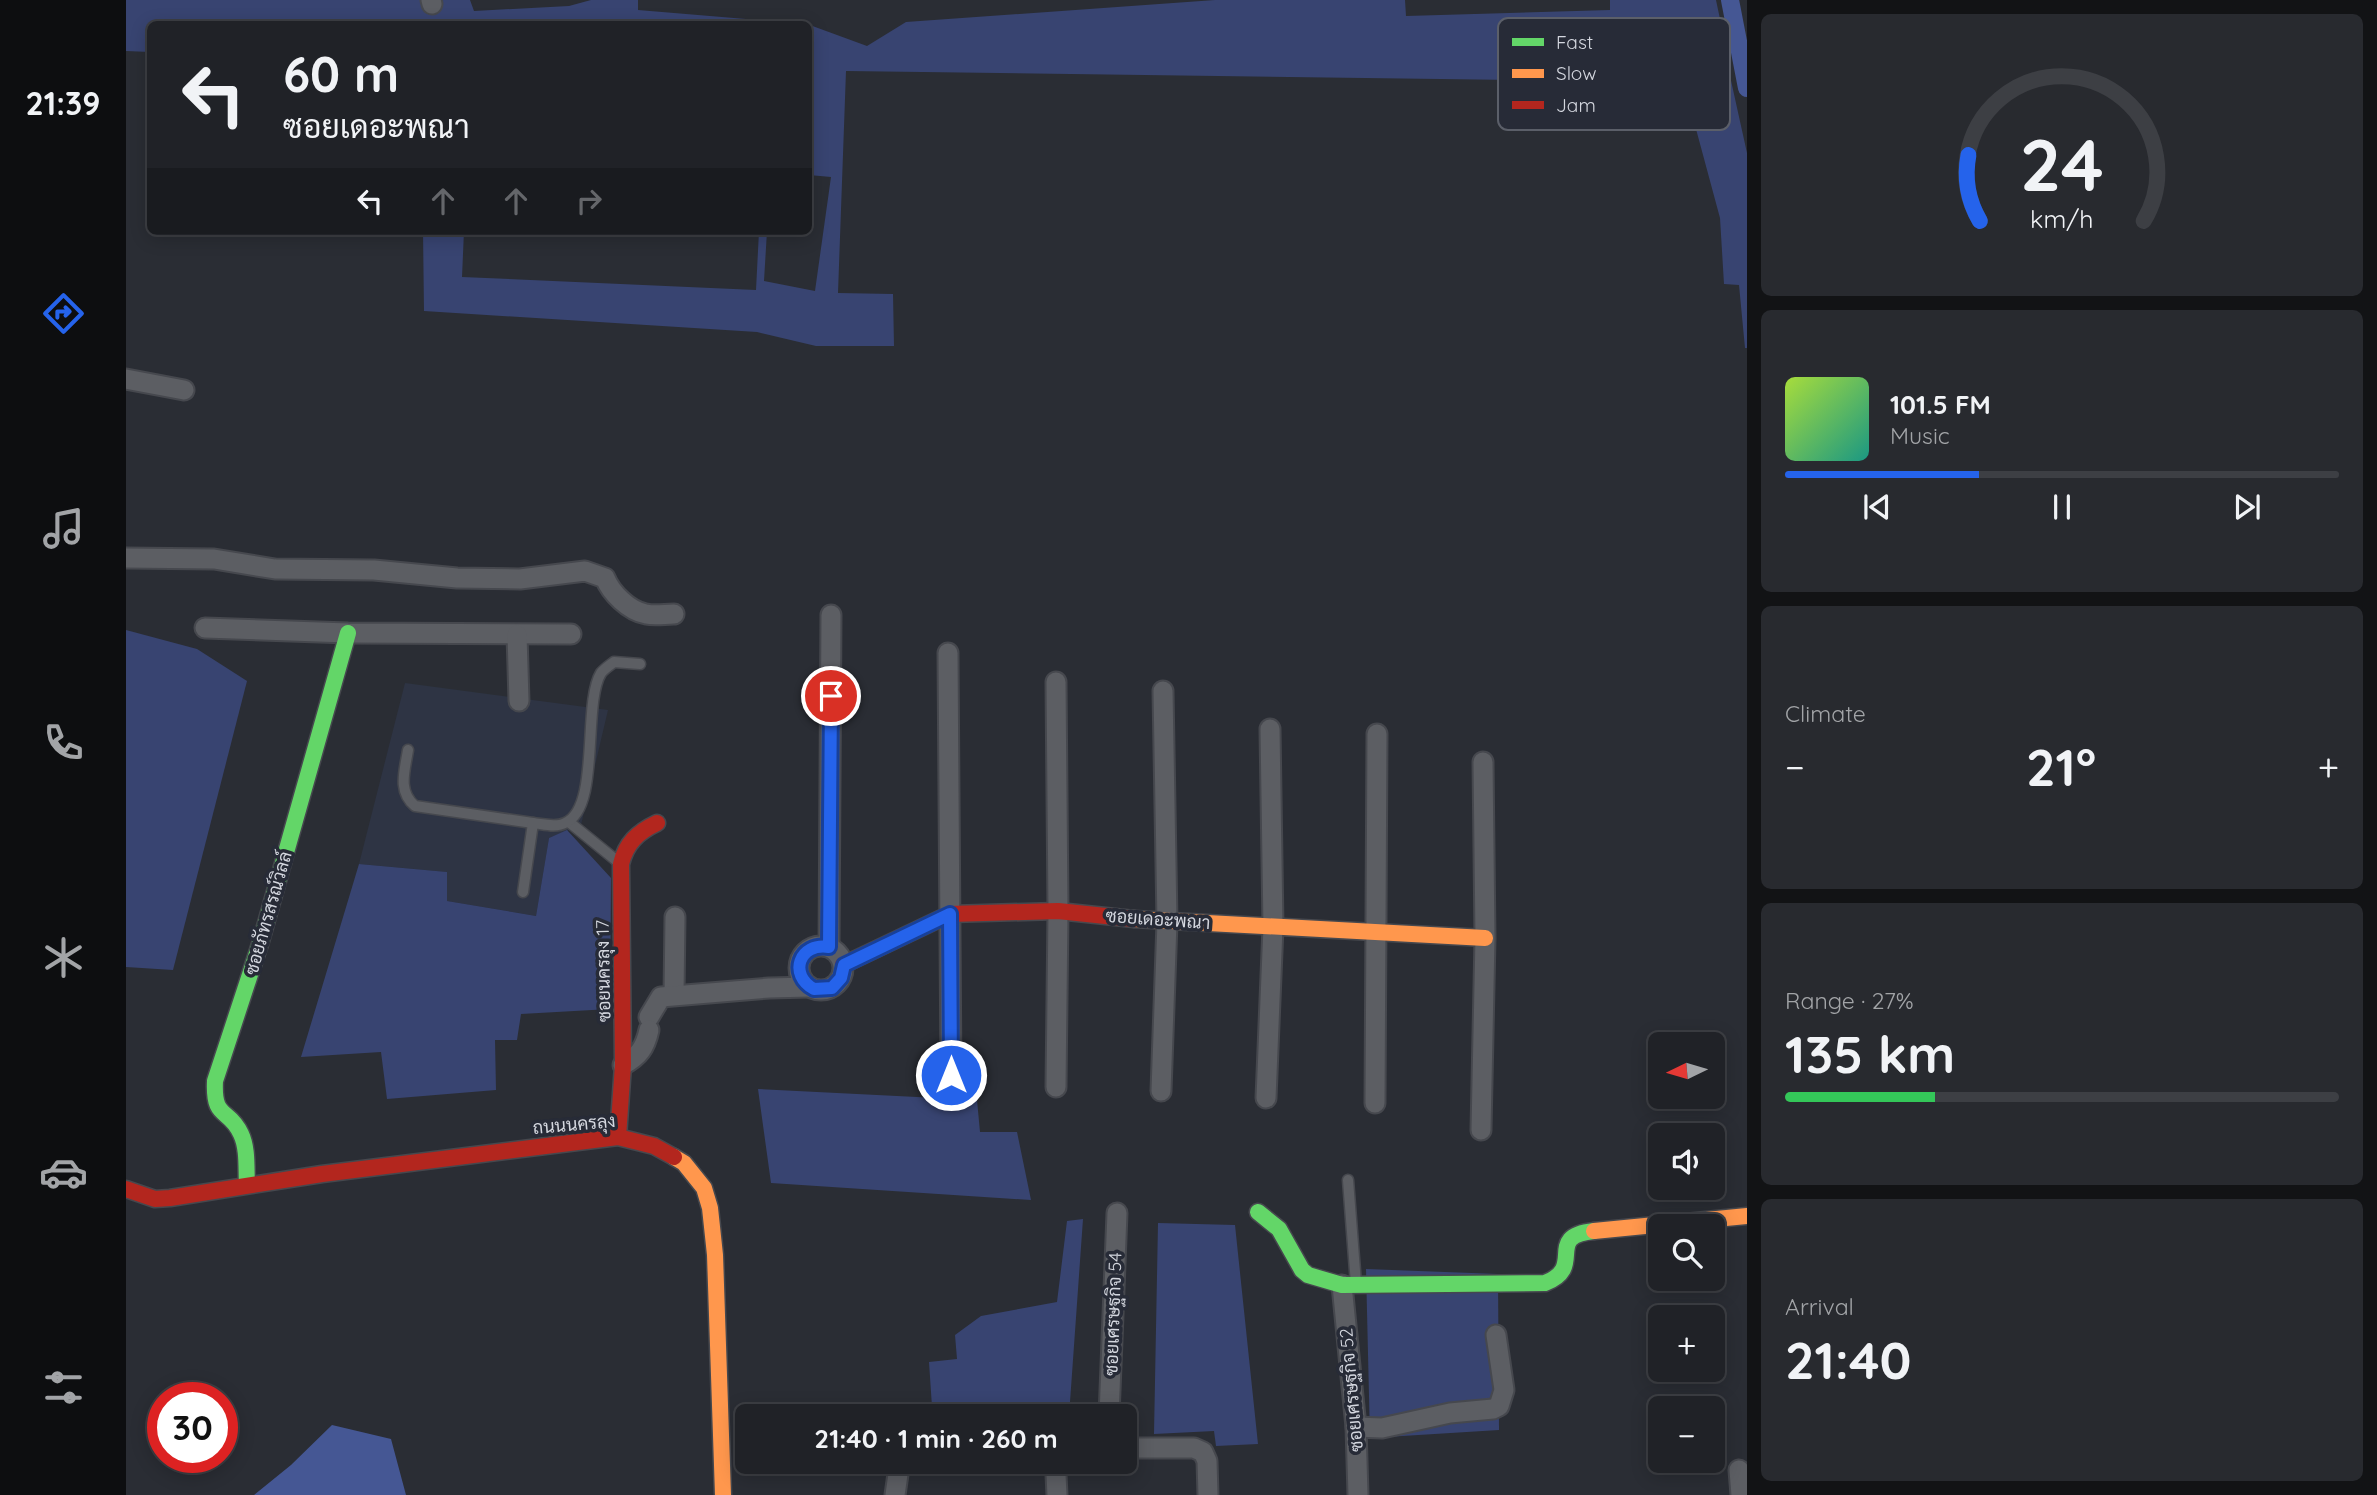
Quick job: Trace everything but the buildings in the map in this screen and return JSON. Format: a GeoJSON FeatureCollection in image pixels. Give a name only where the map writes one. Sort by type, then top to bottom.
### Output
{"type":"FeatureCollection","features":[{"type":"Feature","properties":{"kind":"street"},"geometry":{"type":"LineString","coordinates":[[126,379],[184,390]]}},
{"type":"Feature","properties":{"kind":"street"},"geometry":{"type":"LineString","coordinates":[[126,558],[214,559],[275,569],[374,570],[457,578],[520,579],[585,571],[605,578],[609,587],[635,610],[646,614],[674,614]]}},
{"type":"Feature","properties":{"kind":"street"},"geometry":{"type":"LineString","coordinates":[[829,947],[831,615]]}},
{"type":"Feature","properties":{"kind":"street"},"geometry":{"type":"LineString","coordinates":[[205,628],[348,633],[570,634]]}},
{"type":"Feature","properties":{"kind":"street","name":"ซอยภัทรสรณ์วิลล์"},"geometry":{"type":"LineString","coordinates":[[247,1185],[242,1138],[234,1122],[223,1116],[217,1107],[214,1100],[215,1081],[261,941],[348,633]]}},
{"type":"Feature","properties":{"kind":"street"},"geometry":{"type":"LineString","coordinates":[[517,635],[519,701]]}},
{"type":"Feature","properties":{"kind":"street"},"geometry":{"type":"LineString","coordinates":[[948,653],[951,1075]]}},
{"type":"Feature","properties":{"kind":"street"},"geometry":{"type":"LineString","coordinates":[[1056,682],[1056,1087]]}},
{"type":"Feature","properties":{"kind":"street"},"geometry":{"type":"LineString","coordinates":[[1161,1091],[1167,922],[1163,691]]}},
{"type":"Feature","properties":{"kind":"street"},"geometry":{"type":"LineString","coordinates":[[1266,1098],[1273,927],[1270,729]]}},
{"type":"Feature","properties":{"kind":"street"},"geometry":{"type":"LineString","coordinates":[[1376,1103],[1377,734]]}},
{"type":"Feature","properties":{"kind":"street"},"geometry":{"type":"LineString","coordinates":[[1481,1130],[1485,938],[1483,762]]}},
{"type":"Feature","properties":{"kind":"street","name":"ซอยนครลุง 17"},"geometry":{"type":"LineString","coordinates":[[618,1137],[623,1065],[621,864],[622,857],[638,831],[657,822]]}},
{"type":"Feature","properties":{"kind":"street","name":"ซอยเดอะพณา"},"geometry":{"type":"LineString","coordinates":[[674,995],[769,988],[832,988],[841,978],[844,965],[950,914],[1058,911],[1167,922],[1485,938]]}},
{"type":"Feature","properties":{"kind":"street"},"geometry":{"type":"LineString","coordinates":[[623,1065],[635,1058],[645,1047],[649,1024],[661,997],[674,995],[675,918]]}},
{"type":"Feature","properties":{"kind":"street"},"geometry":{"type":"LineString","coordinates":[[809,987],[799,969],[803,955],[815,947],[829,947],[839,954],[844,965]]}},
{"type":"Feature","properties":{"kind":"street","name":"ถนนนครลุง"},"geometry":{"type":"LineString","coordinates":[[126,1189],[155,1199],[618,1137],[654,1146],[684,1163],[704,1188],[710,1208],[715,1255],[723,1495]]}},
{"type":"Feature","properties":{"kind":"street"},"geometry":{"type":"LineString","coordinates":[[1258,1212],[1269,1217],[1278,1227],[1302,1270],[1308,1275],[1349,1285],[1545,1283],[1559,1277],[1565,1267],[1566,1243],[1571,1236],[1580,1232],[1747,1216]]}},
{"type":"Feature","properties":{"kind":"street","name":"ซอยเศรษฐกิจ 54"},"geometry":{"type":"LineString","coordinates":[[1109,1404],[1117,1213]]}},
{"type":"Feature","properties":{"kind":"street","name":"ซอยเศรษฐกิจ 52"},"geometry":{"type":"LineString","coordinates":[[1349,1285],[1358,1495]]}},
{"type":"Feature","properties":{"kind":"street"},"geometry":{"type":"LineString","coordinates":[[1356,1427],[1382,1428],[1499,1406],[1504,1390],[1496,1335]]}},
{"type":"Feature","properties":{"kind":"street"},"geometry":{"type":"LineString","coordinates":[[1137,1448],[1194,1448],[1203,1452],[1207,1461],[1208,1495]]}},
{"type":"Feature","properties":{"kind":"street"},"geometry":{"type":"LineString","coordinates":[[1739,1470],[1741,1495]]}},
{"type":"Feature","properties":{"kind":"street"},"geometry":{"type":"LineString","coordinates":[[895,1495],[898,1474]]}},
{"type":"Feature","properties":{"kind":"lane"},"geometry":{"type":"LineString","coordinates":[[408,750],[403,789],[406,799],[415,806],[533,823],[559,825],[569,822],[581,803],[586,785],[594,697],[601,673],[614,663],[640,664]]}},
{"type":"Feature","properties":{"kind":"lane"},"geometry":{"type":"LineString","coordinates":[[569,822],[621,864]]}},
{"type":"Feature","properties":{"kind":"lane"},"geometry":{"type":"LineString","coordinates":[[523,892],[533,823]]}},
{"type":"Feature","properties":{"kind":"lane"},"geometry":{"type":"LineString","coordinates":[[1348,1180],[1349,1285]]}},
{"type":"Feature","properties":{"kind":"shaded area"},"geometry":{"type":"Polygon","coordinates":[[[126,0],[470,0],[474,11],[569,6],[591,0],[638,0],[638,10],[771,21],[147,21],[147,52],[126,51],[126,0]]]}},
{"type":"Feature","properties":{"kind":"shaded area"},"geometry":{"type":"Polygon","coordinates":[[[1215,0],[1405,0],[1406,16],[1610,10],[1610,0],[1716,0],[1720,18],[1498,18],[1498,80],[846,71],[838,293],[893,294],[894,346],[816,346],[757,332],[424,311],[423,235],[464,235],[462,277],[756,290],[759,235],[767,235],[764,281],[815,291],[831,177],[812,175],[812,25],[867,46],[906,22],[1215,0]]]}},
{"type":"Feature","properties":{"kind":"shaded area"},"geometry":{"type":"Polygon","coordinates":[[[1730,76],[1747,153],[1747,348],[1739,285],[1724,284],[1720,218],[1696,130],[1730,130],[1730,76]]]}},
{"type":"Feature","properties":{"kind":"shaded area"},"geometry":{"type":"Polygon","coordinates":[[[126,630],[197,649],[247,681],[173,970],[126,967],[126,630]]]}},
{"type":"Feature","properties":{"kind":"shaded area"},"geometry":{"type":"Polygon","coordinates":[[[405,683],[608,710],[581,825],[549,838],[536,916],[447,901],[446,872],[359,864],[405,683]]]}},
{"type":"Feature","properties":{"kind":"shaded area"},"geometry":{"type":"Polygon","coordinates":[[[567,830],[611,878],[610,1009],[521,1014],[517,1040],[495,1040],[496,1090],[387,1099],[381,1052],[301,1057],[359,864],[447,872],[447,901],[536,916],[549,838],[567,830]]]}},
{"type":"Feature","properties":{"kind":"shaded area"},"geometry":{"type":"Polygon","coordinates":[[[758,1089],[977,1100],[980,1132],[1017,1132],[1031,1200],[771,1183],[758,1089]]]}},
{"type":"Feature","properties":{"kind":"shaded area"},"geometry":{"type":"Polygon","coordinates":[[[1083,1219],[1070,1404],[932,1404],[929,1362],[957,1359],[955,1335],[981,1316],[1057,1302],[1067,1221],[1083,1219]]]}},
{"type":"Feature","properties":{"kind":"shaded area"},"geometry":{"type":"Polygon","coordinates":[[[1158,1223],[1235,1225],[1258,1444],[1216,1446],[1214,1431],[1154,1434],[1158,1223]]]}},
{"type":"Feature","properties":{"kind":"shaded area"},"geometry":{"type":"Polygon","coordinates":[[[1366,1269],[1498,1274],[1499,1430],[1370,1438],[1366,1269]]]}},
{"type":"Feature","properties":{"kind":"shaded area"},"geometry":{"type":"Polygon","coordinates":[[[332,1425],[391,1439],[406,1495],[254,1495],[291,1465],[332,1425]]]}},
{"type":"Feature","properties":{"kind":"waterway"},"geometry":{"type":"LineString","coordinates":[[1730,0],[1747,88]]}},
{"type":"Feature","properties":{"kind":"traffic: fast"},"geometry":{"type":"LineString","coordinates":[[247,1185],[243,1140],[232,1120],[219,1108],[215,1081],[261,941],[348,633]]}},
{"type":"Feature","properties":{"kind":"traffic: fast"},"geometry":{"type":"LineString","coordinates":[[1258,1212],[1279,1229],[1302,1270],[1308,1275],[1342,1285],[1545,1283],[1563,1269],[1567,1245],[1571,1239],[1594,1231]]}},
{"type":"Feature","properties":{"kind":"traffic: slow"},"geometry":{"type":"LineString","coordinates":[[1134,919],[1485,938]]}},
{"type":"Feature","properties":{"kind":"traffic: slow"},"geometry":{"type":"LineString","coordinates":[[674,1157],[684,1163],[704,1188],[710,1208],[715,1255],[723,1495]]}},
{"type":"Feature","properties":{"kind":"traffic: slow"},"geometry":{"type":"LineString","coordinates":[[1594,1231],[1747,1216]]}},
{"type":"Feature","properties":{"kind":"traffic: jam"},"geometry":{"type":"LineString","coordinates":[[618,1137],[623,1065],[621,864],[634,839],[657,823]]}},
{"type":"Feature","properties":{"kind":"traffic: jam"},"geometry":{"type":"LineString","coordinates":[[843,965],[950,914],[1058,911],[1134,919]]}},
{"type":"Feature","properties":{"kind":"traffic: jam"},"geometry":{"type":"LineString","coordinates":[[126,1189],[155,1199],[170,1198],[322,1174],[618,1137],[654,1146],[674,1157]]}},
{"type":"Feature","properties":{"kind":"route"},"geometry":{"type":"LineString","coordinates":[[831,696],[829,947],[815,947],[803,955],[800,976],[814,989],[832,988],[841,978],[844,965],[950,914],[951,1075]]}}]}
